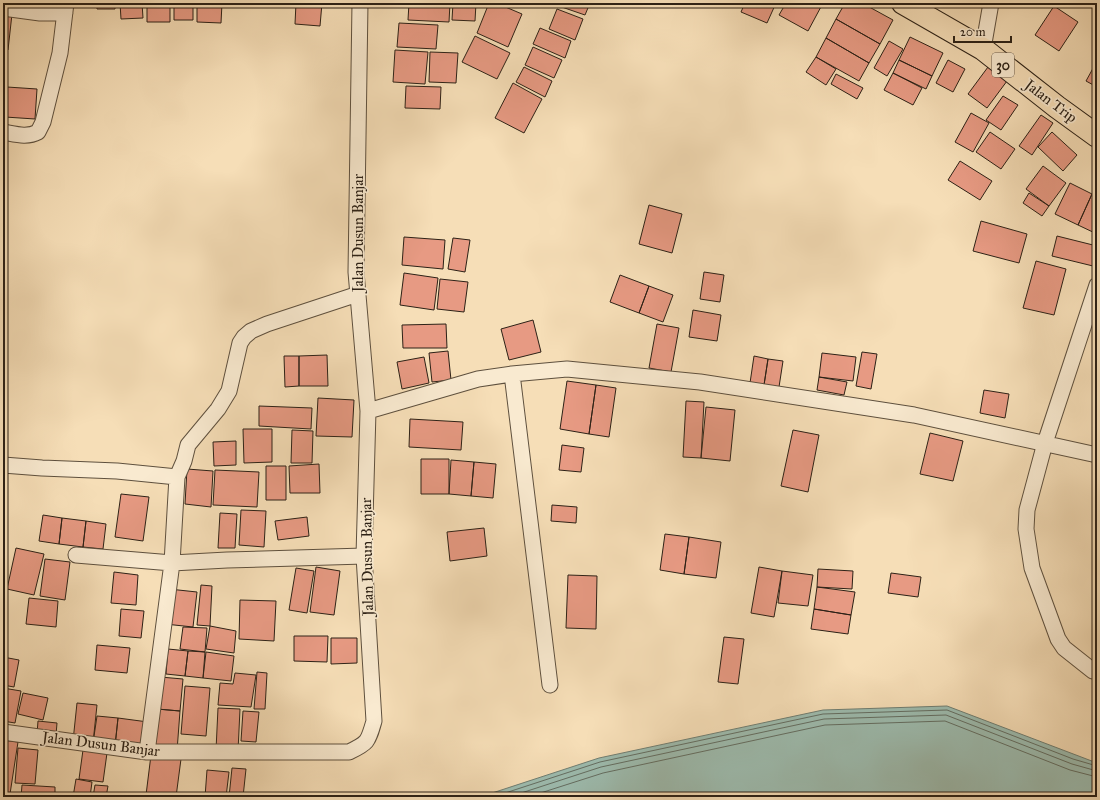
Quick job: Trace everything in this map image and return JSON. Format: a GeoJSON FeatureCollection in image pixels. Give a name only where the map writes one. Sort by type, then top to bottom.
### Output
{"type":"FeatureCollection","features":[{"type":"Feature","properties":{"kind":"highway","name":"Jalan Trip"},"geometry":{"type":"LineString","coordinates":[[903,3],[983,49],[1057,107],[1097,136]]}},
{"type":"Feature","properties":{"kind":"street","name":"Jalan Dusun Banjar"},"geometry":{"type":"LineString","coordinates":[[3,732],[147,752],[349,752],[364,745],[370,735],[374,721],[364,556],[368,410],[356,272],[360,3]]}},
{"type":"Feature","properties":{"kind":"street"},"geometry":{"type":"LineString","coordinates":[[983,49],[991,3]]}},
{"type":"Feature","properties":{"kind":"street"},"geometry":{"type":"LineString","coordinates":[[3,8],[40,13],[65,8],[60,53],[43,122],[38,132],[32,135],[27,136],[3,132]]}},
{"type":"Feature","properties":{"kind":"street"},"geometry":{"type":"LineString","coordinates":[[1097,285],[1045,443],[1027,510],[1026,529],[1032,568],[1058,639],[1064,648],[1093,671],[1097,672]]}},
{"type":"Feature","properties":{"kind":"street"},"geometry":{"type":"LineString","coordinates":[[147,752],[172,563],[177,477],[184,461],[188,445],[218,409],[226,396],[240,343],[244,337],[251,331],[267,324],[358,294]]}},
{"type":"Feature","properties":{"kind":"street"},"geometry":{"type":"LineString","coordinates":[[368,410],[478,379],[567,369],[700,382],[914,415],[1097,455]]}},
{"type":"Feature","properties":{"kind":"street"},"geometry":{"type":"LineString","coordinates":[[512,374],[550,685]]}},
{"type":"Feature","properties":{"kind":"street"},"geometry":{"type":"LineString","coordinates":[[3,465],[117,471],[177,477]]}},
{"type":"Feature","properties":{"kind":"street"},"geometry":{"type":"LineString","coordinates":[[76,555],[172,563],[364,556]]}},
{"type":"Feature","properties":{"kind":"water"},"geometry":{"type":"Polygon","coordinates":[[[947,706],[1097,763],[1097,797],[480,797],[599,758],[823,710],[947,706]]]}},
{"type":"Feature","properties":{"kind":"building"},"geometry":{"type":"Polygon","coordinates":[[[97,3],[115,3],[115,9],[97,9],[97,3]]]}},
{"type":"Feature","properties":{"kind":"building"},"geometry":{"type":"Polygon","coordinates":[[[120,3],[142,3],[143,18],[121,19],[120,3]]]}},
{"type":"Feature","properties":{"kind":"building"},"geometry":{"type":"Polygon","coordinates":[[[147,3],[170,3],[170,22],[147,22],[147,3]]]}},
{"type":"Feature","properties":{"kind":"building"},"geometry":{"type":"Polygon","coordinates":[[[174,3],[193,3],[193,20],[174,20],[174,3]]]}},
{"type":"Feature","properties":{"kind":"building"},"geometry":{"type":"Polygon","coordinates":[[[197,3],[222,3],[221,23],[197,22],[197,3]]]}},
{"type":"Feature","properties":{"kind":"building"},"geometry":{"type":"Polygon","coordinates":[[[296,3],[322,3],[320,26],[295,24],[296,3]]]}},
{"type":"Feature","properties":{"kind":"building"},"geometry":{"type":"Polygon","coordinates":[[[409,3],[450,3],[449,22],[408,20],[409,3]]]}},
{"type":"Feature","properties":{"kind":"building"},"geometry":{"type":"Polygon","coordinates":[[[453,3],[476,3],[475,21],[452,20],[453,3]]]}},
{"type":"Feature","properties":{"kind":"building"},"geometry":{"type":"Polygon","coordinates":[[[489,3],[496,3],[522,14],[508,47],[477,33],[489,3]]]}},
{"type":"Feature","properties":{"kind":"building"},"geometry":{"type":"Polygon","coordinates":[[[590,3],[585,15],[553,4],[590,3]]]}},
{"type":"Feature","properties":{"kind":"building"},"geometry":{"type":"Polygon","coordinates":[[[745,3],[776,3],[767,23],[741,12],[745,3]]]}},
{"type":"Feature","properties":{"kind":"building"},"geometry":{"type":"Polygon","coordinates":[[[786,3],[823,3],[808,31],[779,15],[786,3]]]}},
{"type":"Feature","properties":{"kind":"building"},"geometry":{"type":"Polygon","coordinates":[[[845,3],[862,3],[893,20],[880,44],[836,19],[845,3]]]}},
{"type":"Feature","properties":{"kind":"building"},"geometry":{"type":"Polygon","coordinates":[[[1054,6],[1078,22],[1059,51],[1035,35],[1054,6]]]}},
{"type":"Feature","properties":{"kind":"building"},"geometry":{"type":"Polygon","coordinates":[[[557,9],[583,19],[575,40],[549,29],[557,9]]]}},
{"type":"Feature","properties":{"kind":"building"},"geometry":{"type":"Polygon","coordinates":[[[3,13],[12,14],[8,50],[3,50],[3,13]]]}},
{"type":"Feature","properties":{"kind":"building"},"geometry":{"type":"Polygon","coordinates":[[[836,19],[880,44],[869,63],[826,38],[836,19]]]}},
{"type":"Feature","properties":{"kind":"building"},"geometry":{"type":"Polygon","coordinates":[[[399,23],[438,25],[436,49],[397,47],[399,23]]]}},
{"type":"Feature","properties":{"kind":"building"},"geometry":{"type":"Polygon","coordinates":[[[540,28],[571,41],[565,58],[533,44],[540,28]]]}},
{"type":"Feature","properties":{"kind":"building"},"geometry":{"type":"Polygon","coordinates":[[[475,36],[510,53],[497,79],[462,62],[475,36]]]}},
{"type":"Feature","properties":{"kind":"building"},"geometry":{"type":"Polygon","coordinates":[[[910,37],[943,53],[932,76],[899,60],[910,37]]]}},
{"type":"Feature","properties":{"kind":"building"},"geometry":{"type":"Polygon","coordinates":[[[826,38],[869,63],[859,81],[816,57],[826,38]]]}},
{"type":"Feature","properties":{"kind":"building"},"geometry":{"type":"Polygon","coordinates":[[[889,41],[903,49],[887,76],[874,68],[889,41]]]}},
{"type":"Feature","properties":{"kind":"building"},"geometry":{"type":"Polygon","coordinates":[[[533,47],[562,60],[554,78],[525,65],[533,47]]]}},
{"type":"Feature","properties":{"kind":"building"},"geometry":{"type":"Polygon","coordinates":[[[395,50],[428,52],[425,84],[393,82],[395,50]]]}},
{"type":"Feature","properties":{"kind":"building"},"geometry":{"type":"Polygon","coordinates":[[[430,52],[458,53],[456,83],[429,82],[430,52]]]}},
{"type":"Feature","properties":{"kind":"building"},"geometry":{"type":"Polygon","coordinates":[[[816,57],[836,69],[826,85],[806,72],[816,57]]]}},
{"type":"Feature","properties":{"kind":"building"},"geometry":{"type":"Polygon","coordinates":[[[899,60],[932,76],[926,89],[893,73],[899,60]]]}},
{"type":"Feature","properties":{"kind":"building"},"geometry":{"type":"Polygon","coordinates":[[[948,60],[965,69],[953,92],[936,83],[948,60]]]}},
{"type":"Feature","properties":{"kind":"building"},"geometry":{"type":"Polygon","coordinates":[[[1097,61],[1097,87],[1086,81],[1097,61]]]}},
{"type":"Feature","properties":{"kind":"building"},"geometry":{"type":"Polygon","coordinates":[[[524,67],[552,81],[545,97],[516,82],[524,67]]]}},
{"type":"Feature","properties":{"kind":"building"},"geometry":{"type":"Polygon","coordinates":[[[988,67],[1007,81],[987,108],[968,94],[988,67]]]}},
{"type":"Feature","properties":{"kind":"building"},"geometry":{"type":"Polygon","coordinates":[[[893,73],[922,88],[913,105],[884,90],[893,73]]]}},
{"type":"Feature","properties":{"kind":"building"},"geometry":{"type":"Polygon","coordinates":[[[836,74],[863,88],[857,99],[831,84],[836,74]]]}},
{"type":"Feature","properties":{"kind":"building"},"geometry":{"type":"Polygon","coordinates":[[[513,83],[542,99],[524,133],[495,118],[513,83]]]}},
{"type":"Feature","properties":{"kind":"building"},"geometry":{"type":"Polygon","coordinates":[[[406,86],[441,87],[440,109],[405,108],[406,86]]]}},
{"type":"Feature","properties":{"kind":"building"},"geometry":{"type":"Polygon","coordinates":[[[7,87],[37,89],[35,119],[5,117],[7,87]]]}},
{"type":"Feature","properties":{"kind":"building"},"geometry":{"type":"Polygon","coordinates":[[[1003,96],[1018,105],[1001,130],[986,120],[1003,96]]]}},
{"type":"Feature","properties":{"kind":"building"},"geometry":{"type":"Polygon","coordinates":[[[971,113],[989,123],[973,152],[955,142],[971,113]]]}},
{"type":"Feature","properties":{"kind":"building"},"geometry":{"type":"Polygon","coordinates":[[[1041,115],[1053,123],[1032,155],[1019,146],[1041,115]]]}},
{"type":"Feature","properties":{"kind":"building"},"geometry":{"type":"Polygon","coordinates":[[[990,132],[1015,149],[1001,169],[976,152],[990,132]]]}},
{"type":"Feature","properties":{"kind":"building"},"geometry":{"type":"Polygon","coordinates":[[[1052,132],[1077,155],[1063,171],[1038,147],[1052,132]]]}},
{"type":"Feature","properties":{"kind":"building"},"geometry":{"type":"Polygon","coordinates":[[[960,161],[992,181],[980,200],[948,180],[960,161]]]}},
{"type":"Feature","properties":{"kind":"building"},"geometry":{"type":"Polygon","coordinates":[[[1043,166],[1066,183],[1049,206],[1026,189],[1043,166]]]}},
{"type":"Feature","properties":{"kind":"building"},"geometry":{"type":"Polygon","coordinates":[[[1070,183],[1092,194],[1078,225],[1055,214],[1070,183]]]}},
{"type":"Feature","properties":{"kind":"building"},"geometry":{"type":"Polygon","coordinates":[[[1029,193],[1049,206],[1042,216],[1023,203],[1029,193]]]}},
{"type":"Feature","properties":{"kind":"building"},"geometry":{"type":"Polygon","coordinates":[[[1092,194],[1097,196],[1097,234],[1078,225],[1092,194]]]}},
{"type":"Feature","properties":{"kind":"building"},"geometry":{"type":"Polygon","coordinates":[[[649,205],[682,214],[672,253],[639,244],[649,205]]]}},
{"type":"Feature","properties":{"kind":"building"},"geometry":{"type":"Polygon","coordinates":[[[981,221],[1027,234],[1019,263],[973,251],[981,221]]]}},
{"type":"Feature","properties":{"kind":"building"},"geometry":{"type":"Polygon","coordinates":[[[1057,236],[1097,246],[1093,266],[1052,256],[1057,236]]]}},
{"type":"Feature","properties":{"kind":"building"},"geometry":{"type":"Polygon","coordinates":[[[404,237],[445,240],[443,269],[402,265],[404,237]]]}},
{"type":"Feature","properties":{"kind":"building"},"geometry":{"type":"Polygon","coordinates":[[[453,238],[470,240],[465,272],[448,269],[453,238]]]}},
{"type":"Feature","properties":{"kind":"building"},"geometry":{"type":"Polygon","coordinates":[[[1036,261],[1066,269],[1054,315],[1023,308],[1036,261]]]}},
{"type":"Feature","properties":{"kind":"building"},"geometry":{"type":"Polygon","coordinates":[[[704,272],[724,275],[720,302],[700,299],[704,272]]]}},
{"type":"Feature","properties":{"kind":"building"},"geometry":{"type":"Polygon","coordinates":[[[404,273],[438,278],[434,310],[400,305],[404,273]]]}},
{"type":"Feature","properties":{"kind":"building"},"geometry":{"type":"Polygon","coordinates":[[[620,275],[649,286],[639,313],[610,302],[620,275]]]}},
{"type":"Feature","properties":{"kind":"building"},"geometry":{"type":"Polygon","coordinates":[[[440,279],[468,282],[464,312],[437,309],[440,279]]]}},
{"type":"Feature","properties":{"kind":"building"},"geometry":{"type":"Polygon","coordinates":[[[649,286],[673,295],[663,322],[639,313],[649,286]]]}},
{"type":"Feature","properties":{"kind":"building"},"geometry":{"type":"Polygon","coordinates":[[[693,310],[721,315],[717,341],[689,337],[693,310]]]}},
{"type":"Feature","properties":{"kind":"building"},"geometry":{"type":"Polygon","coordinates":[[[533,320],[541,352],[509,360],[501,329],[533,320]]]}},
{"type":"Feature","properties":{"kind":"building"},"geometry":{"type":"Polygon","coordinates":[[[446,324],[447,348],[403,348],[402,325],[446,324]]]}},
{"type":"Feature","properties":{"kind":"building"},"geometry":{"type":"Polygon","coordinates":[[[657,324],[679,328],[671,372],[649,368],[657,324]]]}},
{"type":"Feature","properties":{"kind":"building"},"geometry":{"type":"Polygon","coordinates":[[[448,351],[451,380],[432,382],[429,353],[448,351]]]}},
{"type":"Feature","properties":{"kind":"building"},"geometry":{"type":"Polygon","coordinates":[[[862,352],[877,354],[871,389],[856,386],[862,352]]]}},
{"type":"Feature","properties":{"kind":"building"},"geometry":{"type":"Polygon","coordinates":[[[822,353],[856,357],[853,381],[819,377],[822,353]]]}},
{"type":"Feature","properties":{"kind":"building"},"geometry":{"type":"Polygon","coordinates":[[[327,355],[328,386],[299,386],[299,356],[327,355]]]}},
{"type":"Feature","properties":{"kind":"building"},"geometry":{"type":"Polygon","coordinates":[[[284,356],[299,356],[299,386],[285,387],[284,356]]]}},
{"type":"Feature","properties":{"kind":"building"},"geometry":{"type":"Polygon","coordinates":[[[754,356],[768,359],[764,385],[750,383],[754,356]]]}},
{"type":"Feature","properties":{"kind":"building"},"geometry":{"type":"Polygon","coordinates":[[[424,357],[429,383],[402,389],[397,362],[424,357]]]}},
{"type":"Feature","properties":{"kind":"building"},"geometry":{"type":"Polygon","coordinates":[[[768,359],[783,361],[779,387],[764,385],[768,359]]]}},
{"type":"Feature","properties":{"kind":"building"},"geometry":{"type":"Polygon","coordinates":[[[819,377],[847,382],[844,395],[817,390],[819,377]]]}},
{"type":"Feature","properties":{"kind":"building"},"geometry":{"type":"Polygon","coordinates":[[[567,381],[596,385],[589,434],[560,429],[567,381]]]}},
{"type":"Feature","properties":{"kind":"building"},"geometry":{"type":"Polygon","coordinates":[[[596,385],[616,388],[609,437],[589,434],[596,385]]]}},
{"type":"Feature","properties":{"kind":"building"},"geometry":{"type":"Polygon","coordinates":[[[984,390],[1009,394],[1005,418],[980,413],[984,390]]]}},
{"type":"Feature","properties":{"kind":"building"},"geometry":{"type":"Polygon","coordinates":[[[318,398],[354,400],[352,437],[316,436],[318,398]]]}},
{"type":"Feature","properties":{"kind":"building"},"geometry":{"type":"Polygon","coordinates":[[[686,401],[704,402],[701,458],[683,457],[686,401]]]}},
{"type":"Feature","properties":{"kind":"building"},"geometry":{"type":"Polygon","coordinates":[[[259,406],[312,408],[311,429],[259,426],[259,406]]]}},
{"type":"Feature","properties":{"kind":"building"},"geometry":{"type":"Polygon","coordinates":[[[706,407],[735,410],[730,461],[701,458],[706,407]]]}},
{"type":"Feature","properties":{"kind":"building"},"geometry":{"type":"Polygon","coordinates":[[[410,419],[463,422],[461,450],[409,447],[410,419]]]}},
{"type":"Feature","properties":{"kind":"building"},"geometry":{"type":"Polygon","coordinates":[[[243,429],[272,429],[272,462],[244,463],[243,429]]]}},
{"type":"Feature","properties":{"kind":"building"},"geometry":{"type":"Polygon","coordinates":[[[292,430],[313,431],[312,463],[291,463],[292,430]]]}},
{"type":"Feature","properties":{"kind":"building"},"geometry":{"type":"Polygon","coordinates":[[[793,430],[819,435],[808,492],[781,486],[793,430]]]}},
{"type":"Feature","properties":{"kind":"building"},"geometry":{"type":"Polygon","coordinates":[[[930,433],[963,441],[953,481],[920,474],[930,433]]]}},
{"type":"Feature","properties":{"kind":"building"},"geometry":{"type":"Polygon","coordinates":[[[236,441],[236,465],[214,466],[213,442],[236,441]]]}},
{"type":"Feature","properties":{"kind":"building"},"geometry":{"type":"Polygon","coordinates":[[[562,445],[584,448],[581,472],[559,470],[562,445]]]}},
{"type":"Feature","properties":{"kind":"building"},"geometry":{"type":"Polygon","coordinates":[[[421,459],[449,459],[449,494],[421,494],[421,459]]]}},
{"type":"Feature","properties":{"kind":"building"},"geometry":{"type":"Polygon","coordinates":[[[451,460],[474,462],[471,496],[449,494],[451,460]]]}},
{"type":"Feature","properties":{"kind":"building"},"geometry":{"type":"Polygon","coordinates":[[[474,462],[496,464],[493,498],[471,496],[474,462]]]}},
{"type":"Feature","properties":{"kind":"building"},"geometry":{"type":"Polygon","coordinates":[[[319,464],[320,493],[290,493],[289,466],[319,464]]]}},
{"type":"Feature","properties":{"kind":"building"},"geometry":{"type":"Polygon","coordinates":[[[266,466],[286,466],[286,500],[266,500],[266,466]]]}},
{"type":"Feature","properties":{"kind":"building"},"geometry":{"type":"Polygon","coordinates":[[[187,469],[213,471],[211,507],[185,504],[187,469]]]}},
{"type":"Feature","properties":{"kind":"building"},"geometry":{"type":"Polygon","coordinates":[[[215,470],[259,472],[257,507],[213,505],[215,470]]]}},
{"type":"Feature","properties":{"kind":"building"},"geometry":{"type":"Polygon","coordinates":[[[121,494],[149,497],[143,541],[115,537],[121,494]]]}},
{"type":"Feature","properties":{"kind":"building"},"geometry":{"type":"Polygon","coordinates":[[[552,505],[577,507],[576,523],[551,521],[552,505]]]}},
{"type":"Feature","properties":{"kind":"building"},"geometry":{"type":"Polygon","coordinates":[[[241,510],[266,511],[264,547],[239,545],[241,510]]]}},
{"type":"Feature","properties":{"kind":"building"},"geometry":{"type":"Polygon","coordinates":[[[220,513],[237,514],[235,548],[218,548],[220,513]]]}},
{"type":"Feature","properties":{"kind":"building"},"geometry":{"type":"Polygon","coordinates":[[[43,515],[62,518],[59,544],[39,541],[43,515]]]}},
{"type":"Feature","properties":{"kind":"building"},"geometry":{"type":"Polygon","coordinates":[[[307,517],[309,536],[278,540],[275,521],[307,517]]]}},
{"type":"Feature","properties":{"kind":"building"},"geometry":{"type":"Polygon","coordinates":[[[62,518],[86,521],[83,547],[59,544],[62,518]]]}},
{"type":"Feature","properties":{"kind":"building"},"geometry":{"type":"Polygon","coordinates":[[[86,521],[106,524],[103,549],[83,547],[86,521]]]}},
{"type":"Feature","properties":{"kind":"building"},"geometry":{"type":"Polygon","coordinates":[[[484,528],[487,556],[450,561],[447,532],[484,528]]]}},
{"type":"Feature","properties":{"kind":"building"},"geometry":{"type":"Polygon","coordinates":[[[665,534],[689,537],[684,574],[660,570],[665,534]]]}},
{"type":"Feature","properties":{"kind":"building"},"geometry":{"type":"Polygon","coordinates":[[[689,537],[721,542],[716,578],[684,574],[689,537]]]}},
{"type":"Feature","properties":{"kind":"building"},"geometry":{"type":"Polygon","coordinates":[[[16,548],[44,554],[34,595],[7,589],[16,548]]]}},
{"type":"Feature","properties":{"kind":"building"},"geometry":{"type":"Polygon","coordinates":[[[45,559],[70,562],[65,600],[40,596],[45,559]]]}},
{"type":"Feature","properties":{"kind":"building"},"geometry":{"type":"Polygon","coordinates":[[[316,567],[340,571],[334,615],[310,612],[316,567]]]}},
{"type":"Feature","properties":{"kind":"building"},"geometry":{"type":"Polygon","coordinates":[[[759,567],[782,571],[774,617],[751,613],[759,567]]]}},
{"type":"Feature","properties":{"kind":"building"},"geometry":{"type":"Polygon","coordinates":[[[296,568],[314,571],[307,613],[289,610],[296,568]]]}},
{"type":"Feature","properties":{"kind":"building"},"geometry":{"type":"Polygon","coordinates":[[[818,569],[853,571],[852,589],[817,587],[818,569]]]}},
{"type":"Feature","properties":{"kind":"building"},"geometry":{"type":"Polygon","coordinates":[[[782,571],[813,575],[808,606],[778,603],[782,571]]]}},
{"type":"Feature","properties":{"kind":"building"},"geometry":{"type":"Polygon","coordinates":[[[114,572],[138,575],[136,605],[111,603],[114,572]]]}},
{"type":"Feature","properties":{"kind":"building"},"geometry":{"type":"Polygon","coordinates":[[[891,573],[921,577],[918,597],[888,593],[891,573]]]}},
{"type":"Feature","properties":{"kind":"building"},"geometry":{"type":"Polygon","coordinates":[[[568,575],[597,576],[596,629],[566,628],[568,575]]]}},
{"type":"Feature","properties":{"kind":"building"},"geometry":{"type":"Polygon","coordinates":[[[201,585],[212,586],[210,626],[197,625],[201,585]]]}},
{"type":"Feature","properties":{"kind":"building"},"geometry":{"type":"Polygon","coordinates":[[[817,587],[855,592],[851,615],[814,609],[817,587]]]}},
{"type":"Feature","properties":{"kind":"building"},"geometry":{"type":"Polygon","coordinates":[[[169,589],[197,592],[193,627],[165,624],[169,589]]]}},
{"type":"Feature","properties":{"kind":"building"},"geometry":{"type":"Polygon","coordinates":[[[29,598],[58,601],[56,627],[26,624],[29,598]]]}},
{"type":"Feature","properties":{"kind":"building"},"geometry":{"type":"Polygon","coordinates":[[[240,600],[276,601],[274,641],[239,639],[240,600]]]}},
{"type":"Feature","properties":{"kind":"building"},"geometry":{"type":"Polygon","coordinates":[[[121,609],[144,611],[141,638],[119,636],[121,609]]]}},
{"type":"Feature","properties":{"kind":"building"},"geometry":{"type":"Polygon","coordinates":[[[814,609],[851,615],[848,634],[811,629],[814,609]]]}},
{"type":"Feature","properties":{"kind":"building"},"geometry":{"type":"Polygon","coordinates":[[[210,626],[236,631],[234,653],[206,649],[210,626]]]}},
{"type":"Feature","properties":{"kind":"building"},"geometry":{"type":"Polygon","coordinates":[[[183,627],[207,628],[205,652],[180,649],[183,627]]]}},
{"type":"Feature","properties":{"kind":"building"},"geometry":{"type":"Polygon","coordinates":[[[294,636],[328,636],[327,662],[294,661],[294,636]]]}},
{"type":"Feature","properties":{"kind":"building"},"geometry":{"type":"Polygon","coordinates":[[[724,637],[744,639],[738,684],[718,682],[724,637]]]}},
{"type":"Feature","properties":{"kind":"building"},"geometry":{"type":"Polygon","coordinates":[[[331,638],[357,638],[357,663],[331,664],[331,638]]]}},
{"type":"Feature","properties":{"kind":"building"},"geometry":{"type":"Polygon","coordinates":[[[97,645],[130,648],[127,673],[95,670],[97,645]]]}},
{"type":"Feature","properties":{"kind":"building"},"geometry":{"type":"Polygon","coordinates":[[[168,649],[188,651],[185,676],[166,674],[168,649]]]}},
{"type":"Feature","properties":{"kind":"building"},"geometry":{"type":"Polygon","coordinates":[[[188,651],[205,652],[203,678],[185,676],[188,651]]]}},
{"type":"Feature","properties":{"kind":"building"},"geometry":{"type":"Polygon","coordinates":[[[206,652],[234,656],[231,681],[203,678],[206,652]]]}},
{"type":"Feature","properties":{"kind":"building"},"geometry":{"type":"Polygon","coordinates":[[[3,657],[19,660],[14,687],[3,685],[3,657]]]}},
{"type":"Feature","properties":{"kind":"building"},"geometry":{"type":"Polygon","coordinates":[[[257,672],[267,673],[265,709],[254,709],[257,672]]]}},
{"type":"Feature","properties":{"kind":"building"},"geometry":{"type":"Polygon","coordinates":[[[235,673],[256,675],[251,707],[218,705],[220,683],[233,684],[235,673]]]}},
{"type":"Feature","properties":{"kind":"building"},"geometry":{"type":"Polygon","coordinates":[[[160,677],[183,679],[180,711],[157,709],[160,677]]]}},
{"type":"Feature","properties":{"kind":"building"},"geometry":{"type":"Polygon","coordinates":[[[185,686],[210,688],[206,736],[181,734],[185,686]]]}},
{"type":"Feature","properties":{"kind":"building"},"geometry":{"type":"Polygon","coordinates":[[[3,688],[21,691],[15,723],[3,721],[3,688]]]}},
{"type":"Feature","properties":{"kind":"building"},"geometry":{"type":"Polygon","coordinates":[[[23,693],[48,698],[43,720],[18,714],[23,693]]]}},
{"type":"Feature","properties":{"kind":"building"},"geometry":{"type":"Polygon","coordinates":[[[77,703],[97,705],[93,743],[73,741],[77,703]]]}},
{"type":"Feature","properties":{"kind":"building"},"geometry":{"type":"Polygon","coordinates":[[[218,708],[240,709],[238,751],[216,750],[218,708]]]}},
{"type":"Feature","properties":{"kind":"building"},"geometry":{"type":"Polygon","coordinates":[[[157,709],[180,711],[177,751],[154,749],[157,709]]]}},
{"type":"Feature","properties":{"kind":"building"},"geometry":{"type":"Polygon","coordinates":[[[243,711],[259,712],[256,742],[241,741],[243,711]]]}},
{"type":"Feature","properties":{"kind":"building"},"geometry":{"type":"Polygon","coordinates":[[[97,716],[118,718],[115,746],[93,743],[97,716]]]}},
{"type":"Feature","properties":{"kind":"building"},"geometry":{"type":"Polygon","coordinates":[[[118,718],[148,722],[144,749],[115,746],[118,718]]]}},
{"type":"Feature","properties":{"kind":"building"},"geometry":{"type":"Polygon","coordinates":[[[38,721],[57,723],[56,735],[37,734],[38,721]]]}},
{"type":"Feature","properties":{"kind":"building"},"geometry":{"type":"Polygon","coordinates":[[[3,740],[18,742],[10,794],[3,792],[3,740]]]}},
{"type":"Feature","properties":{"kind":"building"},"geometry":{"type":"Polygon","coordinates":[[[18,748],[38,750],[35,784],[15,783],[18,748]]]}},
{"type":"Feature","properties":{"kind":"building"},"geometry":{"type":"Polygon","coordinates":[[[83,750],[107,753],[103,782],[79,779],[83,750]]]}},
{"type":"Feature","properties":{"kind":"building"},"geometry":{"type":"Polygon","coordinates":[[[151,755],[181,759],[176,797],[146,795],[151,755]]]}},
{"type":"Feature","properties":{"kind":"building"},"geometry":{"type":"Polygon","coordinates":[[[232,768],[246,769],[243,797],[229,797],[232,768]]]}},
{"type":"Feature","properties":{"kind":"building"},"geometry":{"type":"Polygon","coordinates":[[[207,770],[229,772],[226,797],[205,797],[207,770]]]}},
{"type":"Feature","properties":{"kind":"building"},"geometry":{"type":"Polygon","coordinates":[[[76,779],[92,782],[90,797],[73,797],[76,779]]]}},
{"type":"Feature","properties":{"kind":"building"},"geometry":{"type":"Polygon","coordinates":[[[22,785],[55,787],[55,797],[21,797],[22,785]]]}},
{"type":"Feature","properties":{"kind":"building"},"geometry":{"type":"Polygon","coordinates":[[[95,785],[108,786],[106,797],[93,797],[95,785]]]}}]}
